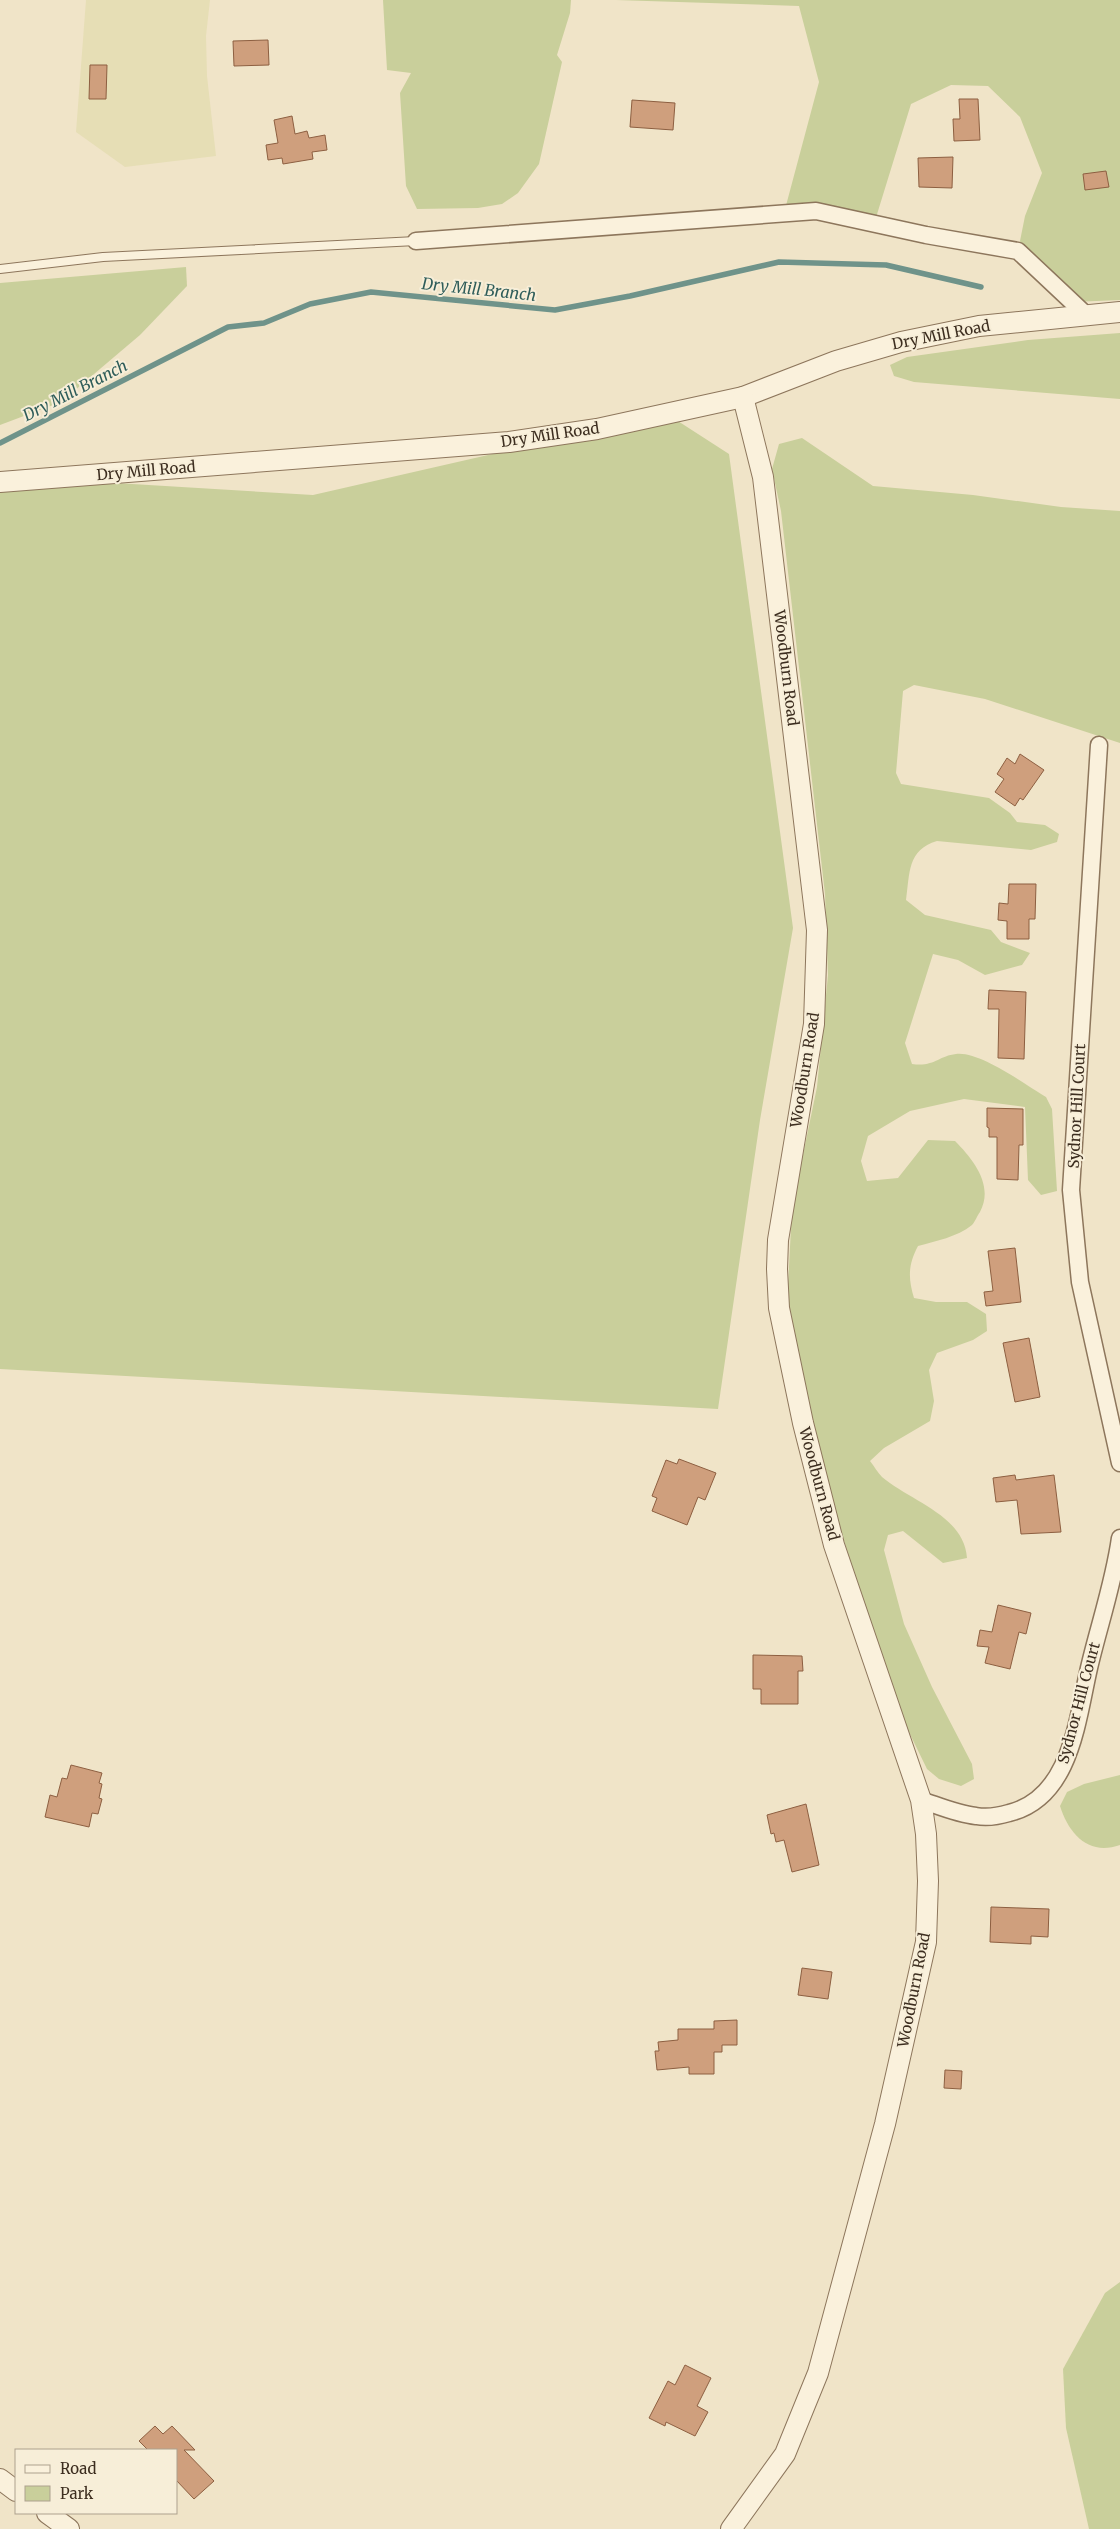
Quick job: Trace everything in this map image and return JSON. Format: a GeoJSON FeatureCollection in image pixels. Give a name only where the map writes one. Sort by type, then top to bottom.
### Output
{"type":"FeatureCollection","features":[{"type":"Feature","properties":{"kind":"street"},"geometry":{"type":"LineString","coordinates":[[416,241],[816,211],[926,235],[1018,251],[1086,314]]}},
{"type":"Feature","properties":{"kind":"street","name":"Dry Mill Road"},"geometry":{"type":"LineString","coordinates":[[0,482],[509,442],[598,429],[743,397],[836,361],[901,342],[979,326],[1120,312]]}},
{"type":"Feature","properties":{"kind":"street","name":"Woodburn Road"},"geometry":{"type":"LineString","coordinates":[[732,2529],[785,2454],[818,2373],[885,2124],[926,1942],[928,1881],[926,1834],[921,1800],[834,1544],[802,1423],[779,1308],[778,1240],[814,1024],[817,930],[763,477],[743,397]]}},
{"type":"Feature","properties":{"kind":"street","name":"Sydnor Hill Court"},"geometry":{"type":"LineString","coordinates":[[1099,745],[1072,1190],[1080,1282],[1120,1463]]}},
{"type":"Feature","properties":{"kind":"street","name":"Sydnor Hill Court"},"geometry":{"type":"LineString","coordinates":[[921,1800],[956,1813],[977,1817],[997,1816],[1025,1807],[1043,1795],[1052,1786],[1064,1765],[1075,1727],[1120,1538]]}},
{"type":"Feature","properties":{"kind":"street"},"geometry":{"type":"LineString","coordinates":[[0,2479],[15,2490]]}},
{"type":"Feature","properties":{"kind":"street"},"geometry":{"type":"LineString","coordinates":[[48,2514],[69,2529]]}},
{"type":"Feature","properties":{"kind":"lane"},"geometry":{"type":"LineString","coordinates":[[0,269],[104,256],[416,241]]}},
{"type":"Feature","properties":{"kind":"shaded area"},"geometry":{"type":"Polygon","coordinates":[[[86,0],[210,0],[206,36],[207,76],[216,156],[125,167],[76,132],[86,0]]]}},
{"type":"Feature","properties":{"kind":"green space"},"geometry":{"type":"Polygon","coordinates":[[[383,0],[571,0],[570,13],[557,55],[562,62],[539,164],[518,193],[502,204],[478,208],[417,209],[406,186],[400,93],[411,73],[387,70],[383,0]]]}},
{"type":"Feature","properties":{"kind":"green space"},"geometry":{"type":"Polygon","coordinates":[[[616,0],[1120,0],[1120,300],[1073,302],[1018,251],[1025,216],[1042,173],[1020,117],[988,86],[951,85],[911,104],[874,224],[784,213],[819,82],[799,6],[616,0]]]}},
{"type":"Feature","properties":{"kind":"green space"},"geometry":{"type":"Polygon","coordinates":[[[186,267],[187,286],[140,335],[61,402],[0,425],[0,283],[186,267]]]}},
{"type":"Feature","properties":{"kind":"green space"},"geometry":{"type":"Polygon","coordinates":[[[1120,333],[1120,399],[914,382],[894,376],[890,365],[907,357],[1028,340],[1120,333]]]}},
{"type":"Feature","properties":{"kind":"green space"},"geometry":{"type":"Polygon","coordinates":[[[667,414],[729,454],[793,928],[760,1120],[718,1409],[0,1369],[0,476],[313,495],[667,414]]]}},
{"type":"Feature","properties":{"kind":"green space"},"geometry":{"type":"Polygon","coordinates":[[[802,438],[873,486],[973,495],[1061,507],[1120,511],[1120,743],[985,699],[914,685],[903,691],[896,773],[901,784],[989,798],[1010,813],[1017,822],[1045,825],[1059,834],[1057,842],[1031,850],[937,841],[920,850],[912,864],[906,900],[925,915],[991,930],[1001,942],[1030,953],[1022,965],[985,975],[958,960],[933,954],[905,1043],[912,1064],[926,1064],[950,1055],[966,1054],[990,1063],[1046,1097],[1052,1109],[1057,1191],[1041,1195],[1028,1180],[1025,1107],[964,1099],[910,1111],[868,1136],[861,1161],[867,1181],[898,1178],[928,1140],[955,1141],[975,1165],[980,1174],[985,1193],[984,1202],[973,1224],[953,1236],[918,1246],[912,1259],[910,1278],[914,1298],[936,1302],[967,1302],[986,1314],[987,1331],[973,1340],[937,1353],[929,1370],[934,1401],[930,1421],[884,1448],[870,1461],[882,1477],[934,1510],[946,1520],[964,1543],[967,1558],[943,1563],[903,1531],[888,1535],[884,1550],[904,1624],[932,1687],[972,1764],[974,1779],[961,1786],[939,1779],[927,1769],[906,1726],[862,1600],[817,1451],[787,1306],[792,1208],[817,1087],[828,975],[825,894],[781,511],[772,469],[779,444],[802,438]]]}},
{"type":"Feature","properties":{"kind":"green space"},"geometry":{"type":"Polygon","coordinates":[[[1120,1775],[1120,1845],[1109,1848],[1089,1845],[1075,1834],[1060,1806],[1067,1792],[1084,1784],[1120,1775]]]}},
{"type":"Feature","properties":{"kind":"green space"},"geometry":{"type":"Polygon","coordinates":[[[1120,2282],[1120,2529],[1089,2529],[1066,2428],[1063,2369],[1105,2293],[1120,2282]]]}},
{"type":"Feature","properties":{"kind":"building"},"geometry":{"type":"Polygon","coordinates":[[[268,40],[269,65],[234,66],[233,41],[268,40]]]}},
{"type":"Feature","properties":{"kind":"building"},"geometry":{"type":"Polygon","coordinates":[[[90,65],[107,65],[106,99],[89,99],[90,65]]]}},
{"type":"Feature","properties":{"kind":"building"},"geometry":{"type":"Polygon","coordinates":[[[959,99],[978,99],[980,140],[954,141],[953,119],[960,119],[959,99]]]}},
{"type":"Feature","properties":{"kind":"building"},"geometry":{"type":"Polygon","coordinates":[[[632,100],[675,103],[673,130],[630,127],[632,100]]]}},
{"type":"Feature","properties":{"kind":"building"},"geometry":{"type":"Polygon","coordinates":[[[292,116],[295,134],[307,131],[309,138],[325,135],[327,150],[312,152],[313,159],[283,164],[282,158],[268,160],[266,145],[278,143],[274,120],[292,116]]]}},
{"type":"Feature","properties":{"kind":"building"},"geometry":{"type":"Polygon","coordinates":[[[953,157],[952,188],[919,187],[918,158],[953,157]]]}},
{"type":"Feature","properties":{"kind":"building"},"geometry":{"type":"Polygon","coordinates":[[[1106,171],[1109,187],[1085,190],[1083,174],[1106,171]]]}},
{"type":"Feature","properties":{"kind":"building"},"geometry":{"type":"Polygon","coordinates":[[[1020,754],[1044,770],[1023,800],[1020,798],[1015,806],[995,792],[1004,779],[997,774],[1007,758],[1015,764],[1020,754]]]}},
{"type":"Feature","properties":{"kind":"building"},"geometry":{"type":"Polygon","coordinates":[[[1009,884],[1036,884],[1035,919],[1029,919],[1029,939],[1007,939],[1007,921],[998,920],[999,903],[1008,904],[1009,884]]]}},
{"type":"Feature","properties":{"kind":"building"},"geometry":{"type":"Polygon","coordinates":[[[989,990],[1026,992],[1024,1059],[998,1058],[999,1009],[988,1009],[989,990]]]}},
{"type":"Feature","properties":{"kind":"building"},"geometry":{"type":"Polygon","coordinates":[[[987,1108],[1023,1109],[1023,1145],[1019,1145],[1018,1180],[997,1179],[997,1137],[989,1137],[987,1108]]]}},
{"type":"Feature","properties":{"kind":"building"},"geometry":{"type":"Polygon","coordinates":[[[1015,1248],[1021,1302],[986,1306],[984,1292],[993,1291],[988,1251],[1015,1248]]]}},
{"type":"Feature","properties":{"kind":"building"},"geometry":{"type":"Polygon","coordinates":[[[1029,1338],[1040,1397],[1015,1402],[1003,1343],[1029,1338]]]}},
{"type":"Feature","properties":{"kind":"building"},"geometry":{"type":"Polygon","coordinates":[[[679,1459],[716,1473],[705,1500],[698,1497],[687,1525],[652,1511],[657,1498],[652,1496],[666,1460],[677,1464],[679,1459]]]}},
{"type":"Feature","properties":{"kind":"building"},"geometry":{"type":"Polygon","coordinates":[[[1015,1475],[1016,1480],[1054,1475],[1061,1532],[1021,1534],[1017,1500],[996,1502],[993,1478],[1015,1475]]]}},
{"type":"Feature","properties":{"kind":"building"},"geometry":{"type":"Polygon","coordinates":[[[998,1605],[1031,1613],[1026,1634],[1019,1632],[1010,1669],[985,1663],[989,1647],[977,1646],[980,1630],[992,1632],[998,1605]]]}},
{"type":"Feature","properties":{"kind":"building"},"geometry":{"type":"Polygon","coordinates":[[[753,1655],[802,1656],[803,1671],[798,1671],[798,1704],[761,1704],[761,1689],[753,1689],[753,1655]]]}},
{"type":"Feature","properties":{"kind":"building"},"geometry":{"type":"Polygon","coordinates":[[[71,1765],[102,1773],[99,1783],[102,1784],[99,1798],[102,1799],[98,1814],[92,1813],[89,1827],[45,1817],[50,1795],[57,1797],[62,1778],[67,1779],[71,1765]]]}},
{"type":"Feature","properties":{"kind":"building"},"geometry":{"type":"Polygon","coordinates":[[[806,1804],[819,1865],[792,1872],[784,1840],[776,1842],[774,1833],[771,1834],[767,1815],[806,1804]]]}},
{"type":"Feature","properties":{"kind":"building"},"geometry":{"type":"Polygon","coordinates":[[[991,1907],[1049,1909],[1048,1937],[1031,1936],[1031,1944],[990,1942],[991,1907]]]}},
{"type":"Feature","properties":{"kind":"building"},"geometry":{"type":"Polygon","coordinates":[[[802,1968],[832,1972],[828,1999],[798,1995],[802,1968]]]}},
{"type":"Feature","properties":{"kind":"building"},"geometry":{"type":"Polygon","coordinates":[[[737,2020],[737,2045],[722,2045],[722,2052],[714,2052],[714,2074],[689,2074],[689,2067],[657,2070],[655,2051],[659,2051],[658,2042],[678,2040],[678,2029],[714,2029],[714,2021],[737,2020]]]}},
{"type":"Feature","properties":{"kind":"building"},"geometry":{"type":"Polygon","coordinates":[[[945,2070],[962,2071],[961,2089],[944,2088],[945,2070]]]}},
{"type":"Feature","properties":{"kind":"building"},"geometry":{"type":"Polygon","coordinates":[[[685,2365],[711,2378],[697,2406],[708,2412],[695,2436],[666,2422],[665,2426],[649,2418],[668,2381],[675,2385],[685,2365]]]}},
{"type":"Feature","properties":{"kind":"building"},"geometry":{"type":"Polygon","coordinates":[[[155,2426],[163,2434],[172,2426],[195,2450],[184,2450],[214,2481],[194,2499],[178,2482],[178,2449],[147,2449],[139,2441],[155,2426]]]}},
{"type":"Feature","properties":{"kind":"waterway","name":"Dry Mill Branch"},"geometry":{"type":"LineString","coordinates":[[0,443],[228,327],[264,323],[310,304],[371,292],[555,310],[630,296],[779,262],[886,265],[981,287]]}}]}
